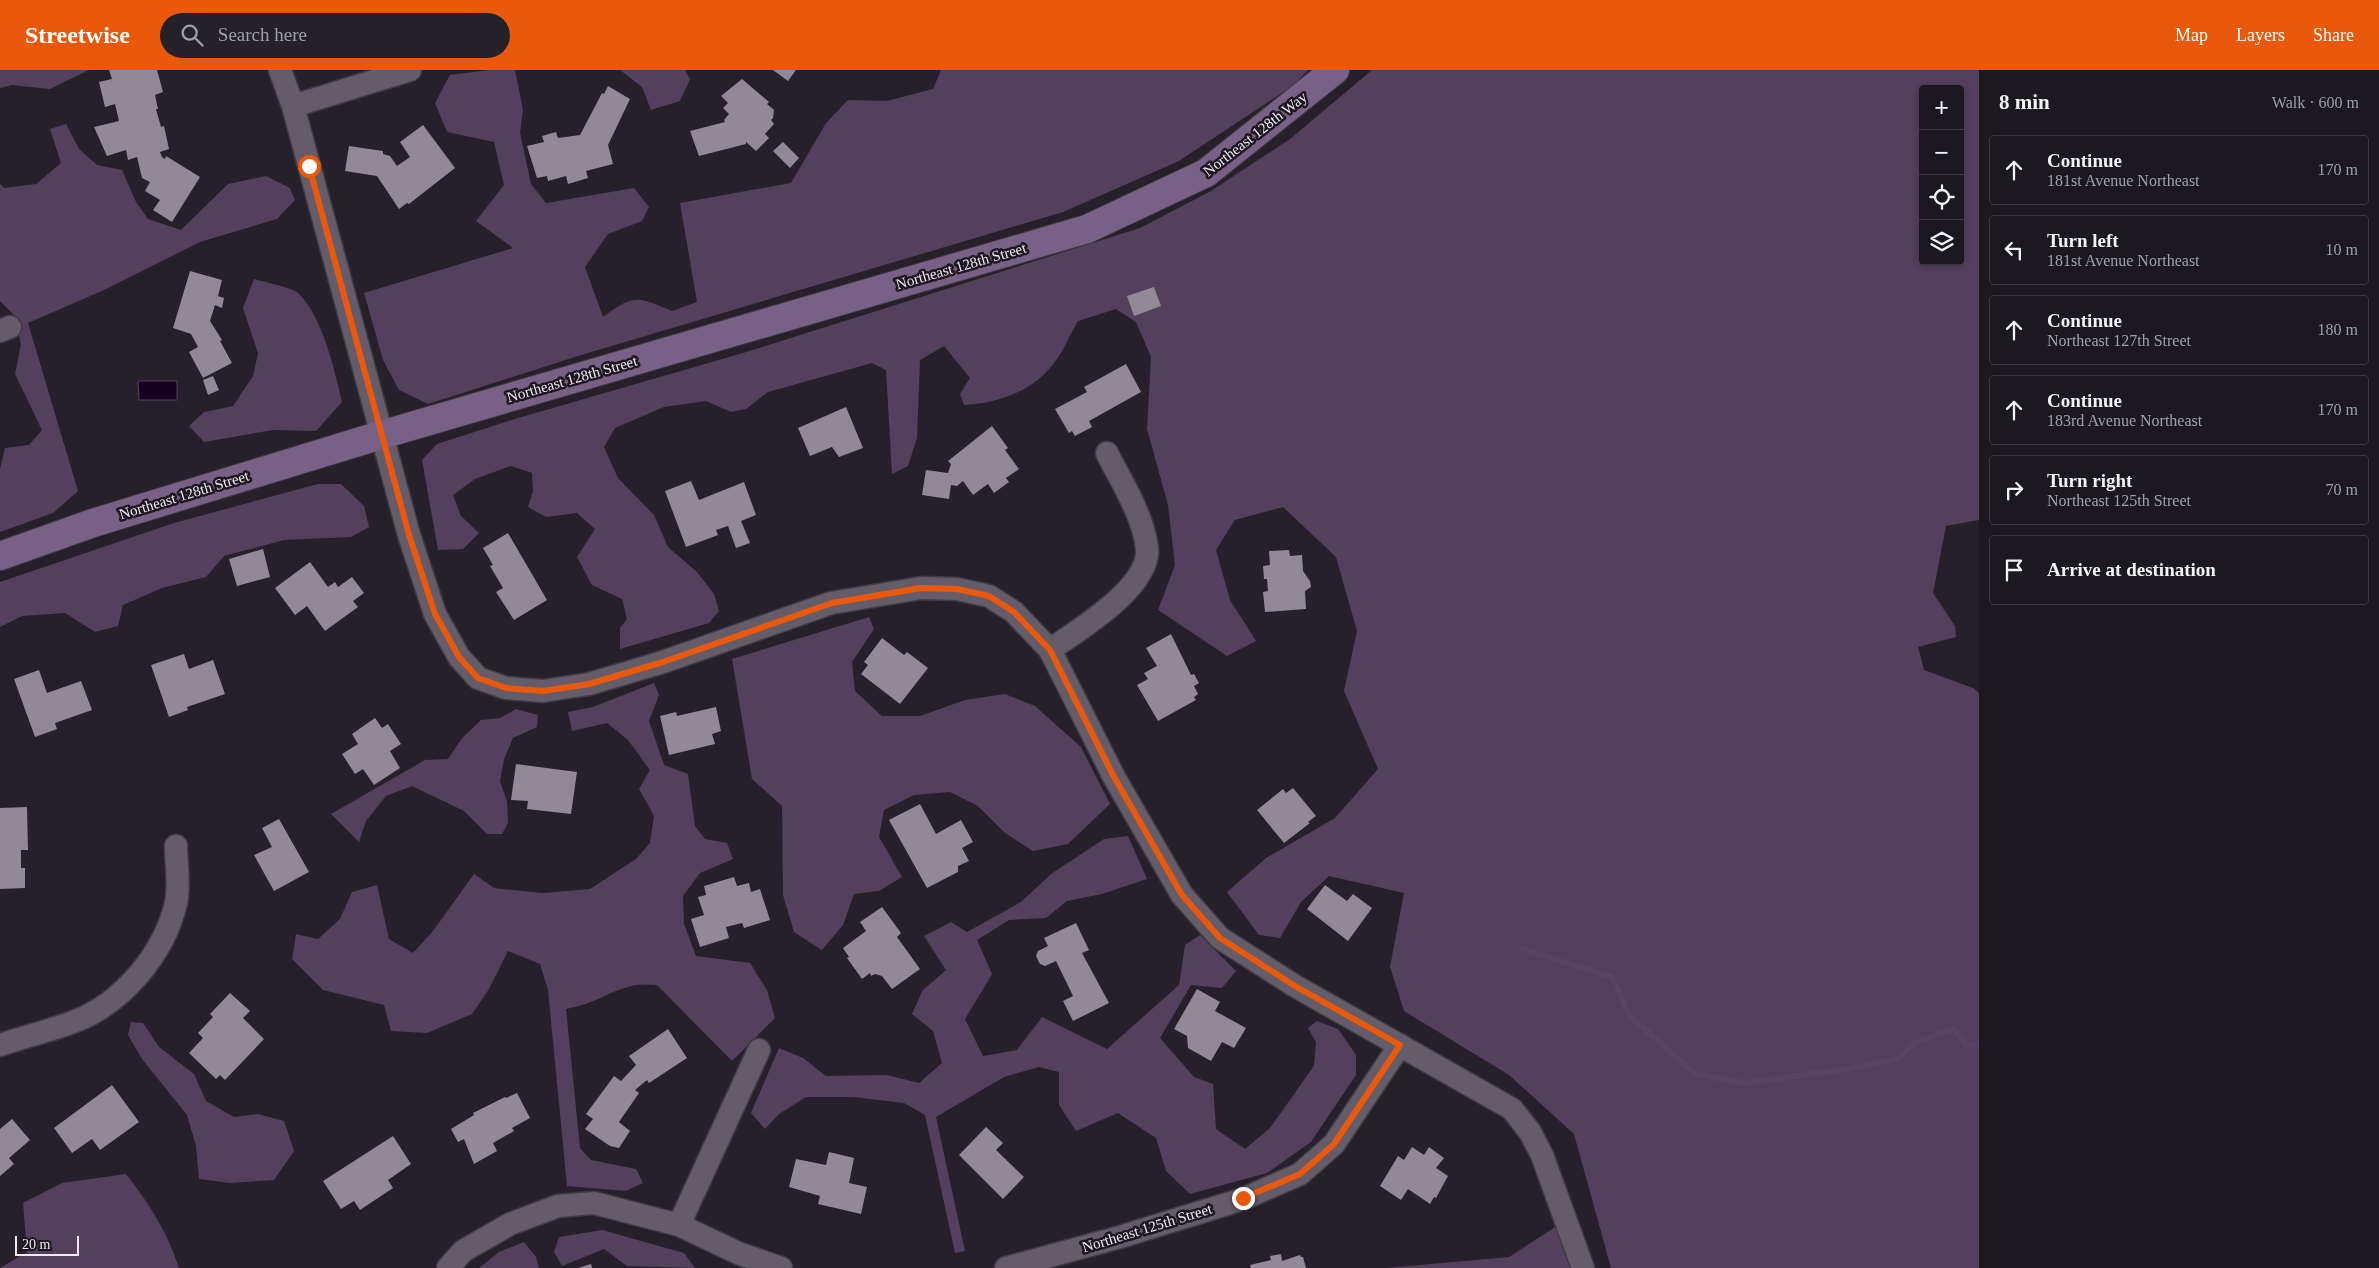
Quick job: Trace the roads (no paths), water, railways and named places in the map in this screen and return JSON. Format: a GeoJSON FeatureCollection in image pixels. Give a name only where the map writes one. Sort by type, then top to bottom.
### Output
{"type":"FeatureCollection","features":[{"type":"Feature","properties":{"kind":"street"},"geometry":{"type":"LineString","coordinates":[[280,70],[293,106],[409,535],[435,614],[459,657],[478,678],[506,688],[543,691],[589,684],[663,662],[832,603],[921,588],[957,589],[989,596],[1014,612],[1050,650],[1114,777],[1182,895],[1220,938],[1295,986],[1512,1109],[1530,1132],[1542,1155],[1583,1268]]}},
{"type":"Feature","properties":{"kind":"street"},"geometry":{"type":"LineString","coordinates":[[293,106],[410,70]]}},
{"type":"Feature","properties":{"kind":"street","name":"Northeast 128th Way"},"geometry":{"type":"LineString","coordinates":[[1145,204],[1206,174],[1335,70]]}},
{"type":"Feature","properties":{"kind":"street","name":"Northeast 128th Street"},"geometry":{"type":"LineString","coordinates":[[0,556],[94,523],[381,435],[1078,232],[1145,204]]}},
{"type":"Feature","properties":{"kind":"street"},"geometry":{"type":"LineString","coordinates":[[1050,650],[1117,602],[1140,575],[1147,550],[1141,522],[1107,453]]}},
{"type":"Feature","properties":{"kind":"street"},"geometry":{"type":"LineString","coordinates":[[0,1044],[74,1022],[104,1006],[136,977],[165,937],[177,901],[176,846]]}},
{"type":"Feature","properties":{"kind":"street","name":"Northeast 125th Street"},"geometry":{"type":"LineString","coordinates":[[1006,1268],[1120,1237],[1243,1198],[1300,1174],[1334,1144],[1400,1045]]}},
{"type":"Feature","properties":{"kind":"street"},"geometry":{"type":"LineString","coordinates":[[679,1226],[759,1050]]}},
{"type":"Feature","properties":{"kind":"street"},"geometry":{"type":"LineString","coordinates":[[448,1268],[463,1251],[510,1224],[558,1206],[594,1203],[679,1226],[738,1253],[781,1268]]}},
{"type":"Feature","properties":{"kind":"waterway"},"geometry":{"type":"LineString","coordinates":[[1522,949],[1612,977],[1629,1015],[1695,1074],[1745,1083],[1842,1070],[1898,1059],[1914,1043],[1954,1029],[1967,1046],[1979,1044]]}}]}
